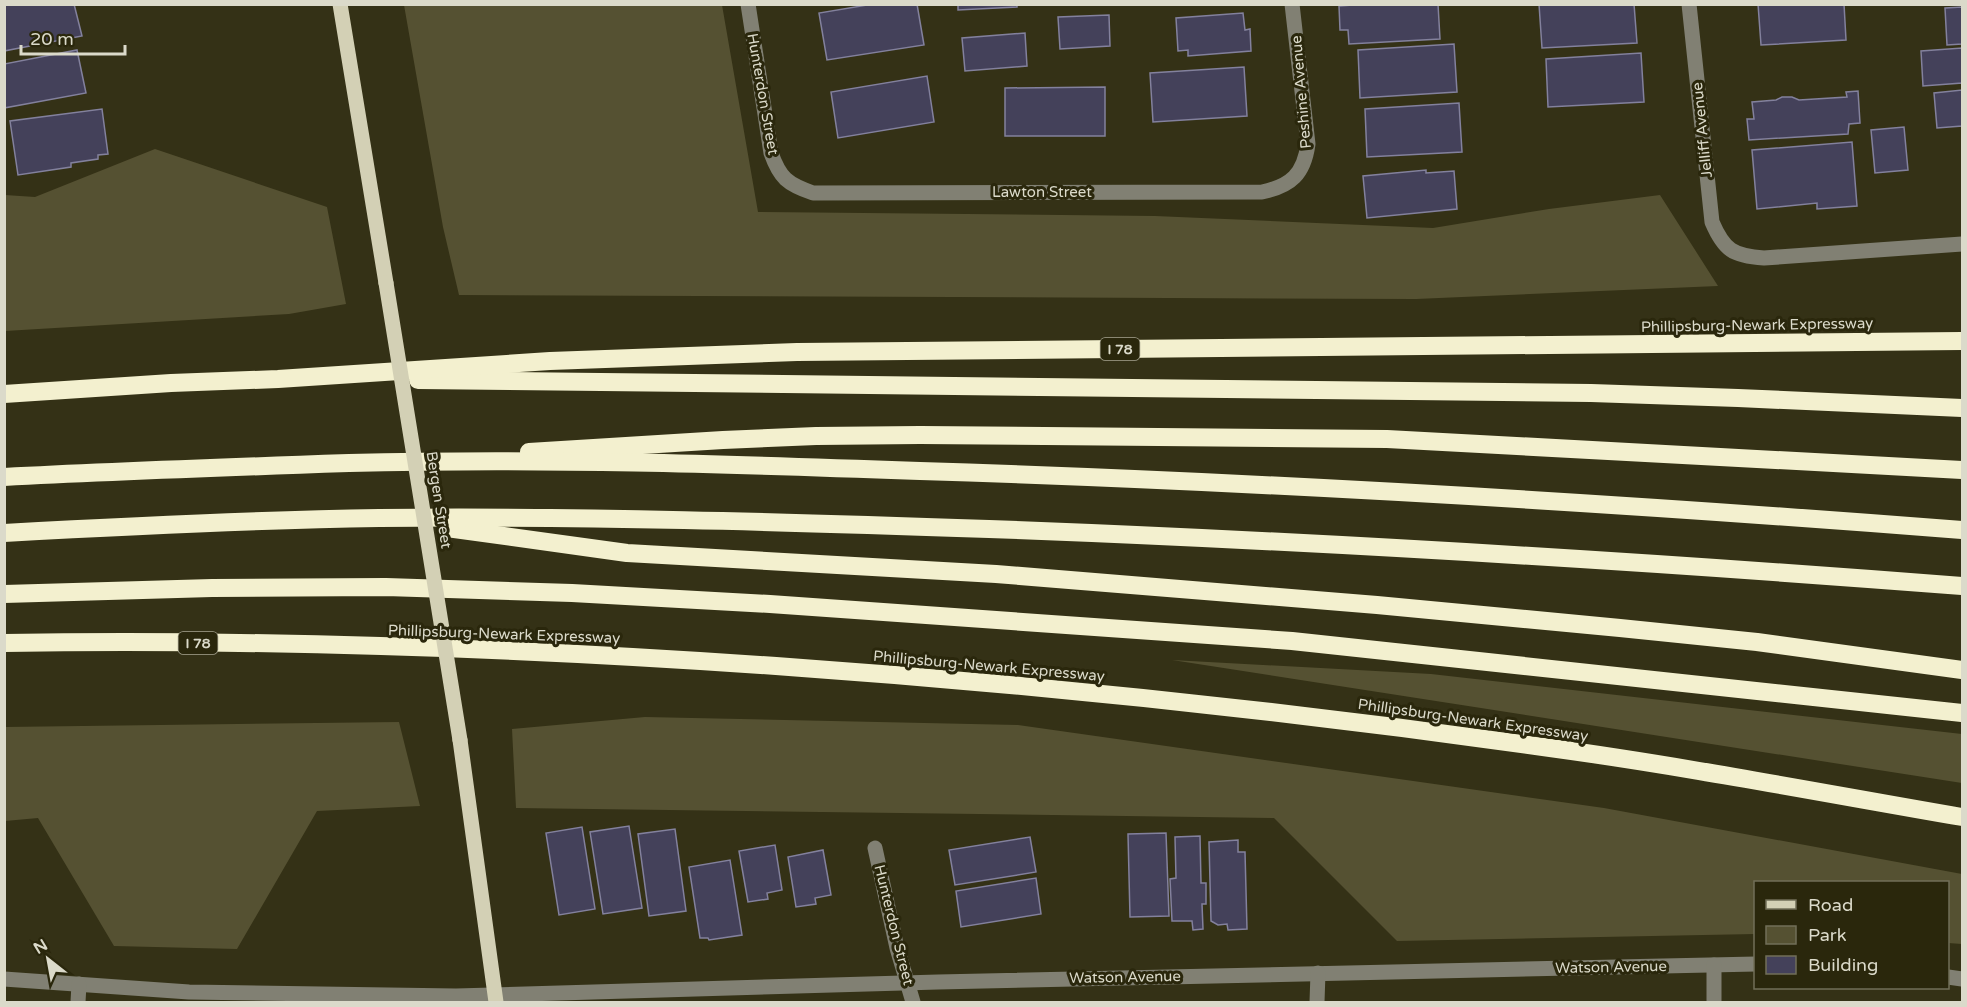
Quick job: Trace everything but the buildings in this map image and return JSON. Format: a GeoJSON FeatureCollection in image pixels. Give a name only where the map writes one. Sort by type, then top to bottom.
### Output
{"type":"FeatureCollection","features":[{"type":"Feature","properties":{"kind":"highway","name":"Phillipsburg-Newark Expressway"},"geometry":{"type":"LineString","coordinates":[[4,394],[549,361],[797,352],[1962,341]]}},
{"type":"Feature","properties":{"kind":"highway"},"geometry":{"type":"LineString","coordinates":[[278,379],[1602,394],[1962,408]]}},
{"type":"Feature","properties":{"kind":"highway"},"geometry":{"type":"LineString","coordinates":[[279,467],[735,439],[932,435],[1421,440],[1962,470]]}},
{"type":"Feature","properties":{"kind":"highway"},"geometry":{"type":"LineString","coordinates":[[4,477],[350,463],[602,463],[969,472],[1465,496],[1962,530]]}},
{"type":"Feature","properties":{"kind":"highway"},"geometry":{"type":"LineString","coordinates":[[4,533],[376,518],[594,518],[733,521],[1114,534],[1596,560],[1962,586]]}},
{"type":"Feature","properties":{"kind":"highway"},"geometry":{"type":"LineString","coordinates":[[376,518],[627,553],[996,574],[1377,605],[1757,642],[1962,669]]}},
{"type":"Feature","properties":{"kind":"highway"},"geometry":{"type":"LineString","coordinates":[[4,594],[202,588],[386,587],[572,593],[758,603],[1292,641],[1962,713]]}},
{"type":"Feature","properties":{"kind":"highway","name":"Phillipsburg-Newark Expressway"},"geometry":{"type":"LineString","coordinates":[[4,643],[216,643],[474,649],[710,662],[976,681],[1227,707],[1546,747],[1962,817]]}},
{"type":"Feature","properties":{"kind":"main road","name":"Bergen Street"},"geometry":{"type":"LineString","coordinates":[[340,4],[460,740],[496,998]]}},
{"type":"Feature","properties":{"kind":"street","name":"Hunterdon Street"},"geometry":{"type":"LineString","coordinates":[[748,4],[771,153],[777,170],[786,181]]}},
{"type":"Feature","properties":{"kind":"street","name":"Peshine Avenue"},"geometry":{"type":"LineString","coordinates":[[1292,4],[1308,144],[1306,156],[1296,176]]}},
{"type":"Feature","properties":{"kind":"street","name":"Jelliff Avenue"},"geometry":{"type":"LineString","coordinates":[[1689,4],[1712,222],[1718,235],[1729,249],[1744,257],[1764,258],[1962,244]]}},
{"type":"Feature","properties":{"kind":"street","name":"Lawton Street"},"geometry":{"type":"LineString","coordinates":[[786,181],[797,188],[813,193],[1262,192],[1286,185],[1296,176]]}},
{"type":"Feature","properties":{"kind":"street","name":"Hunterdon Street"},"geometry":{"type":"LineString","coordinates":[[875,848],[897,948],[913,1002]]}},
{"type":"Feature","properties":{"kind":"street","name":"Watson Avenue"},"geometry":{"type":"LineString","coordinates":[[4,979],[189,992],[496,998],[908,983],[1754,964]]}},
{"type":"Feature","properties":{"kind":"street"},"geometry":{"type":"LineString","coordinates":[[1714,965],[1714,1002]]}},
{"type":"Feature","properties":{"kind":"street"},"geometry":{"type":"LineString","coordinates":[[1317,1002],[1318,973]]}},
{"type":"Feature","properties":{"kind":"street"},"geometry":{"type":"LineString","coordinates":[[78,1002],[79,984]]}},
{"type":"Feature","properties":{"kind":"green space"},"geometry":{"type":"Polygon","coordinates":[[[404,5],[722,5],[758,212],[1155,216],[1433,228],[1549,209],[1660,195],[1718,286],[1416,299],[459,295],[443,227],[404,5]]]}},
{"type":"Feature","properties":{"kind":"green space"},"geometry":{"type":"Polygon","coordinates":[[[155,149],[327,207],[346,304],[289,314],[5,331],[5,195],[35,197],[155,149]]]}},
{"type":"Feature","properties":{"kind":"green space"},"geometry":{"type":"Polygon","coordinates":[[[1172,660],[1431,674],[1962,734],[1962,783],[1172,660]]]}},
{"type":"Feature","properties":{"kind":"green space"},"geometry":{"type":"Polygon","coordinates":[[[645,717],[1018,725],[1604,808],[1962,874],[1962,944],[1949,943],[1949,881],[1754,881],[1754,934],[1397,941],[1274,818],[516,808],[512,729],[645,717]]]}},
{"type":"Feature","properties":{"kind":"green space"},"geometry":{"type":"Polygon","coordinates":[[[399,722],[420,806],[317,811],[237,949],[114,946],[38,818],[5,821],[5,727],[399,722]]]}}]}
